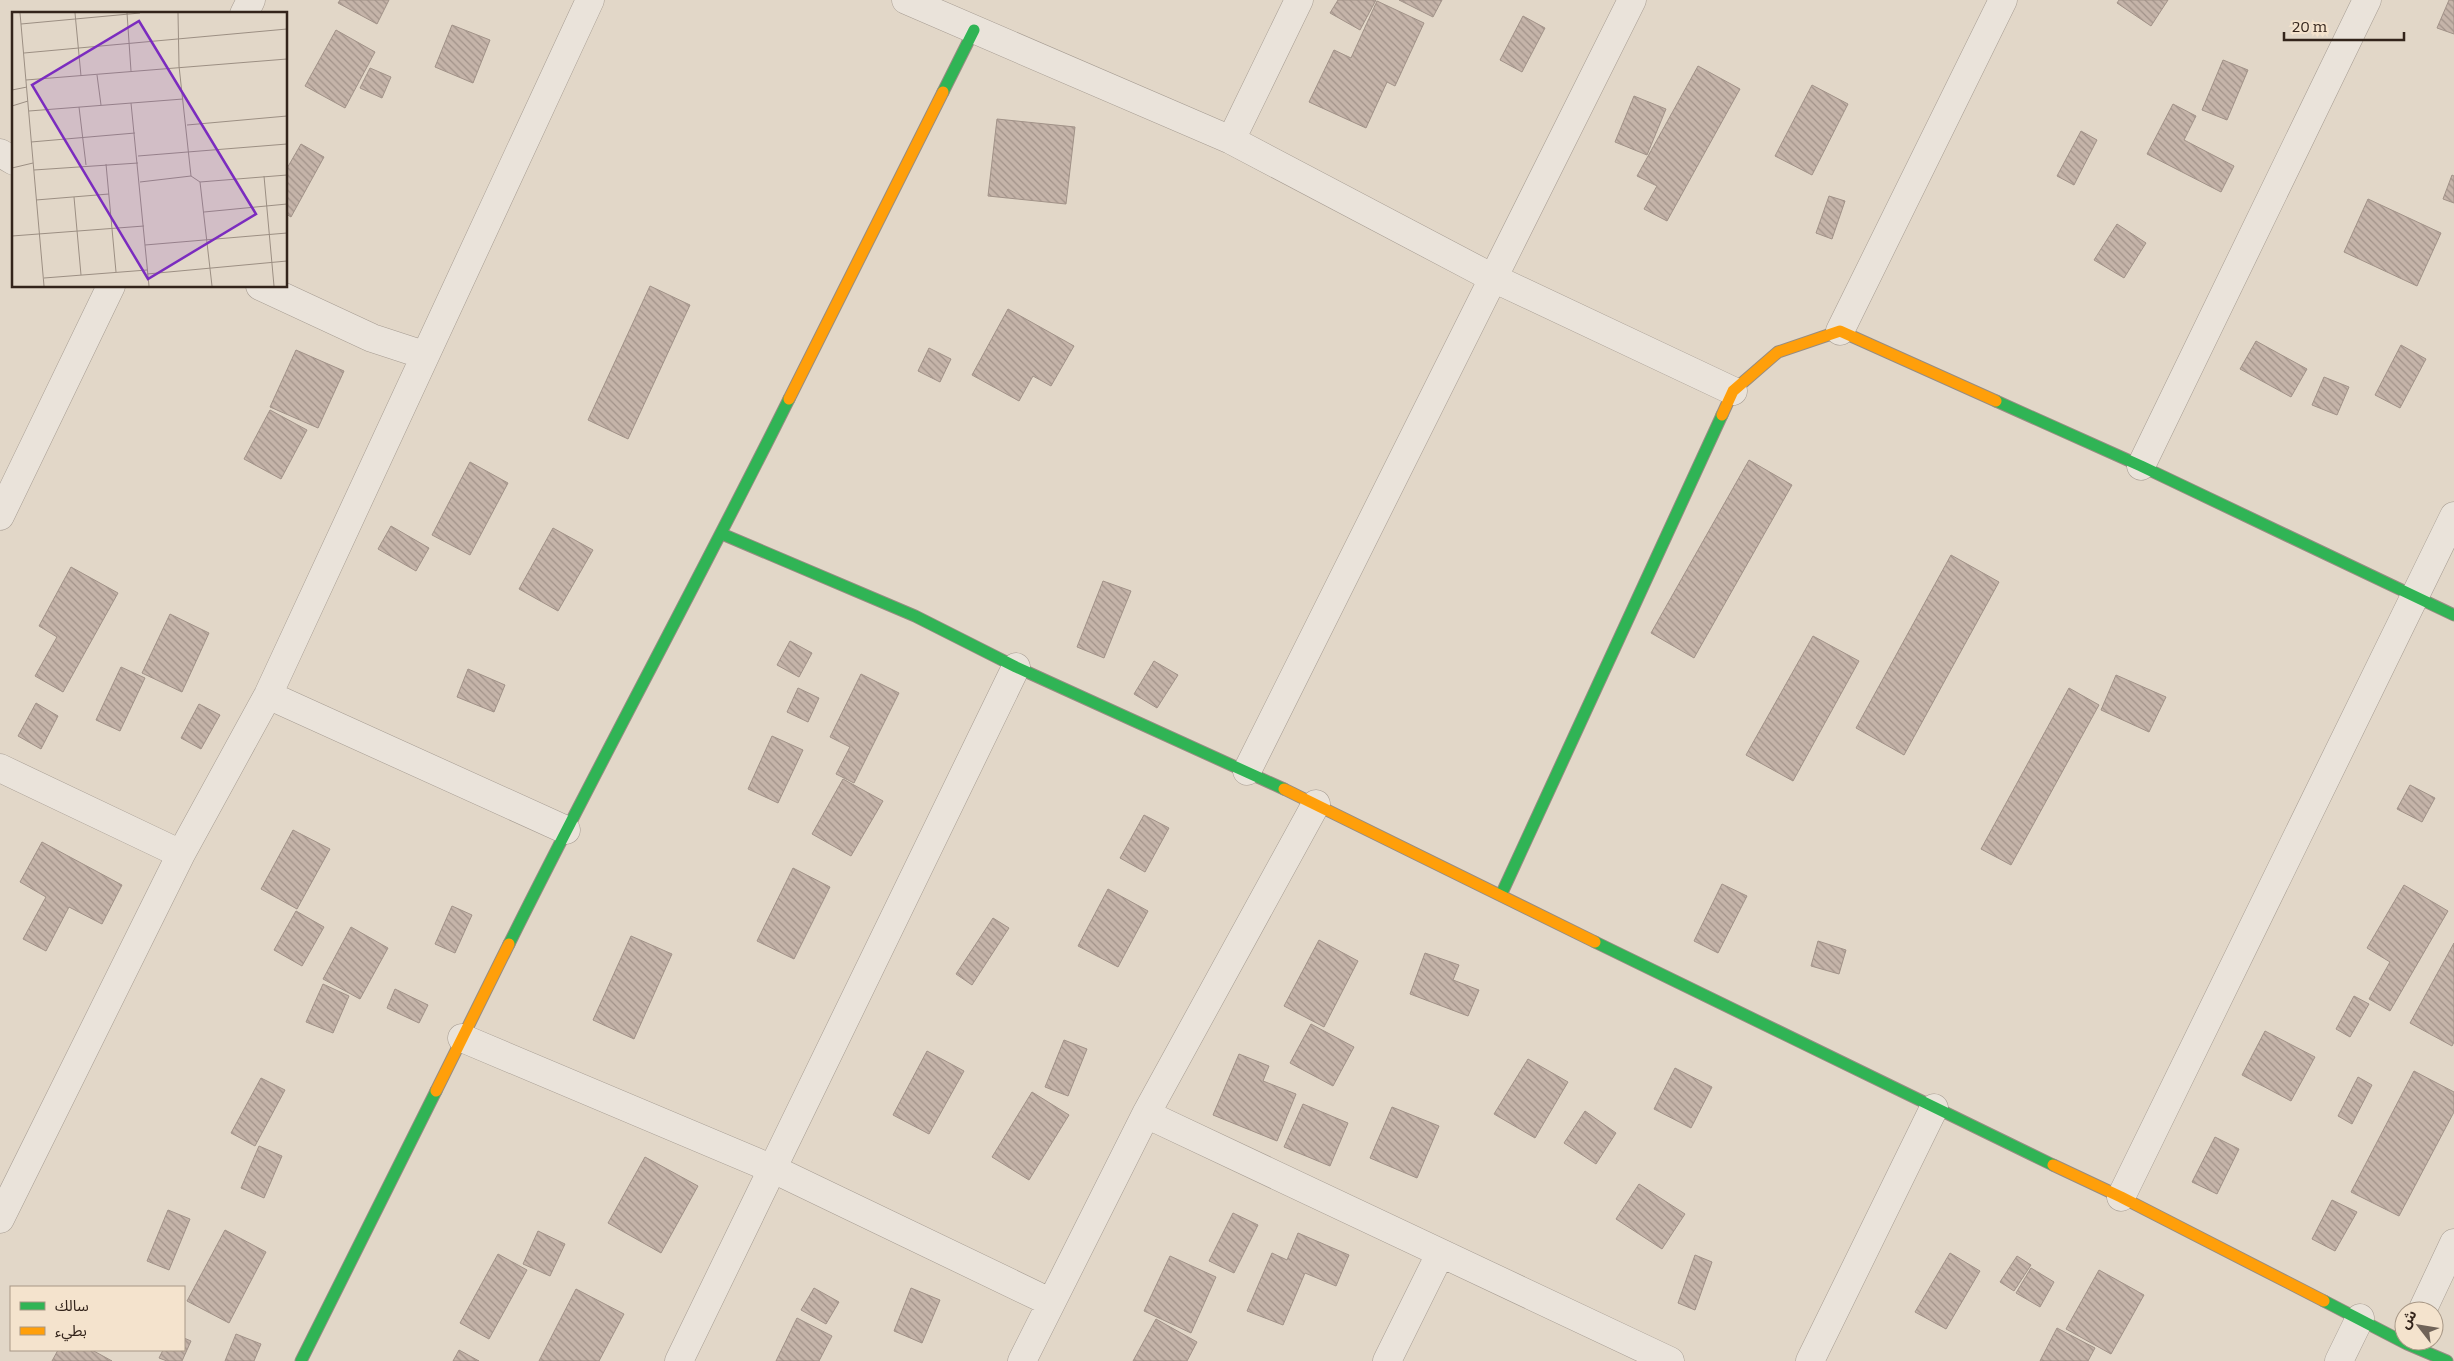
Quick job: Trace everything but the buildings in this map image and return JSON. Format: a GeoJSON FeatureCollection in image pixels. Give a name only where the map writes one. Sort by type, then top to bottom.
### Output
{"type":"FeatureCollection","features":[{"type":"Feature","properties":{"kind":"street"},"geometry":{"type":"LineString","coordinates":[[245,12],[251,0]]}},
{"type":"Feature","properties":{"kind":"street"},"geometry":{"type":"LineString","coordinates":[[0,1219],[181,854],[268,695],[590,0]]}},
{"type":"Feature","properties":{"kind":"street"},"geometry":{"type":"LineString","coordinates":[[906,0],[1231,140],[1493,278],[1733,391]]}},
{"type":"Feature","properties":{"kind":"street"},"geometry":{"type":"LineString","coordinates":[[1231,140],[1299,0]]}},
{"type":"Feature","properties":{"kind":"street"},"geometry":{"type":"LineString","coordinates":[[1247,771],[1632,0]]}},
{"type":"Feature","properties":{"kind":"street"},"geometry":{"type":"LineString","coordinates":[[1840,331],[2004,0]]}},
{"type":"Feature","properties":{"kind":"street"},"geometry":{"type":"LineString","coordinates":[[2141,466],[2367,0]]}},
{"type":"Feature","properties":{"kind":"street"},"geometry":{"type":"LineString","coordinates":[[301,1361],[566,830],[722,534],[974,30]]}},
{"type":"Feature","properties":{"kind":"street"},"geometry":{"type":"LineString","coordinates":[[0,154],[12,160]]}},
{"type":"Feature","properties":{"kind":"street"},"geometry":{"type":"LineString","coordinates":[[0,516],[110,288]]}},
{"type":"Feature","properties":{"kind":"street"},"geometry":{"type":"LineString","coordinates":[[264,288],[372,338],[424,355]]}},
{"type":"Feature","properties":{"kind":"street"},"geometry":{"type":"LineString","coordinates":[[1501,896],[1733,391],[1778,352],[1840,331],[2141,466],[2454,615]]}},
{"type":"Feature","properties":{"kind":"street"},"geometry":{"type":"LineString","coordinates":[[2121,1197],[2454,516]]}},
{"type":"Feature","properties":{"kind":"street"},"geometry":{"type":"LineString","coordinates":[[722,534],[915,616],[1016,667],[1316,804],[1934,1108],[2121,1197],[2394,1336]]}},
{"type":"Feature","properties":{"kind":"street"},"geometry":{"type":"LineString","coordinates":[[679,1361],[1016,667]]}},
{"type":"Feature","properties":{"kind":"street"},"geometry":{"type":"LineString","coordinates":[[268,695],[566,830]]}},
{"type":"Feature","properties":{"kind":"street"},"geometry":{"type":"LineString","coordinates":[[0,768],[181,854]]}},
{"type":"Feature","properties":{"kind":"street"},"geometry":{"type":"LineString","coordinates":[[1022,1361],[1146,1114],[1316,804]]}},
{"type":"Feature","properties":{"kind":"street"},"geometry":{"type":"LineString","coordinates":[[462,1038],[773,1169],[1050,1302]]}},
{"type":"Feature","properties":{"kind":"street"},"geometry":{"type":"LineString","coordinates":[[1810,1361],[1934,1108]]}},
{"type":"Feature","properties":{"kind":"street"},"geometry":{"type":"LineString","coordinates":[[1146,1114],[1670,1361]]}},
{"type":"Feature","properties":{"kind":"street"},"geometry":{"type":"LineString","coordinates":[[2427,1301],[2454,1243]]}},
{"type":"Feature","properties":{"kind":"street"},"geometry":{"type":"LineString","coordinates":[[1387,1361],[1440,1254]]}},
{"type":"Feature","properties":{"kind":"street"},"geometry":{"type":"LineString","coordinates":[[2339,1361],[2360,1318]]}},
{"type":"Feature","properties":{"kind":"street"},"geometry":{"type":"LineString","coordinates":[[2425,1351],[2447,1361]]}},
{"type":"Feature","properties":{"kind":"traffic: fast"},"geometry":{"type":"LineString","coordinates":[[943,92],[974,30]]}},
{"type":"Feature","properties":{"kind":"traffic: fast"},"geometry":{"type":"LineString","coordinates":[[509,944],[789,399]]}},
{"type":"Feature","properties":{"kind":"traffic: fast"},"geometry":{"type":"LineString","coordinates":[[1996,401],[2141,466],[2454,615]]}},
{"type":"Feature","properties":{"kind":"traffic: fast"},"geometry":{"type":"LineString","coordinates":[[1501,895],[1722,415]]}},
{"type":"Feature","properties":{"kind":"traffic: fast"},"geometry":{"type":"LineString","coordinates":[[722,534],[915,616],[1016,667],[1284,789]]}},
{"type":"Feature","properties":{"kind":"traffic: fast"},"geometry":{"type":"LineString","coordinates":[[1595,942],[2053,1165]]}},
{"type":"Feature","properties":{"kind":"traffic: fast"},"geometry":{"type":"LineString","coordinates":[[301,1361],[436,1091]]}},
{"type":"Feature","properties":{"kind":"traffic: fast"},"geometry":{"type":"LineString","coordinates":[[2324,1301],[2407,1344],[2447,1361]]}},
{"type":"Feature","properties":{"kind":"traffic: slow"},"geometry":{"type":"LineString","coordinates":[[789,399],[943,92]]}},
{"type":"Feature","properties":{"kind":"traffic: slow"},"geometry":{"type":"LineString","coordinates":[[1722,415],[1733,391],[1778,352],[1840,331],[1996,401]]}},
{"type":"Feature","properties":{"kind":"traffic: slow"},"geometry":{"type":"LineString","coordinates":[[1284,789],[1595,942]]}},
{"type":"Feature","properties":{"kind":"traffic: slow"},"geometry":{"type":"LineString","coordinates":[[436,1091],[509,944]]}},
{"type":"Feature","properties":{"kind":"traffic: slow"},"geometry":{"type":"LineString","coordinates":[[2053,1165],[2121,1197],[2324,1301]]}}]}
